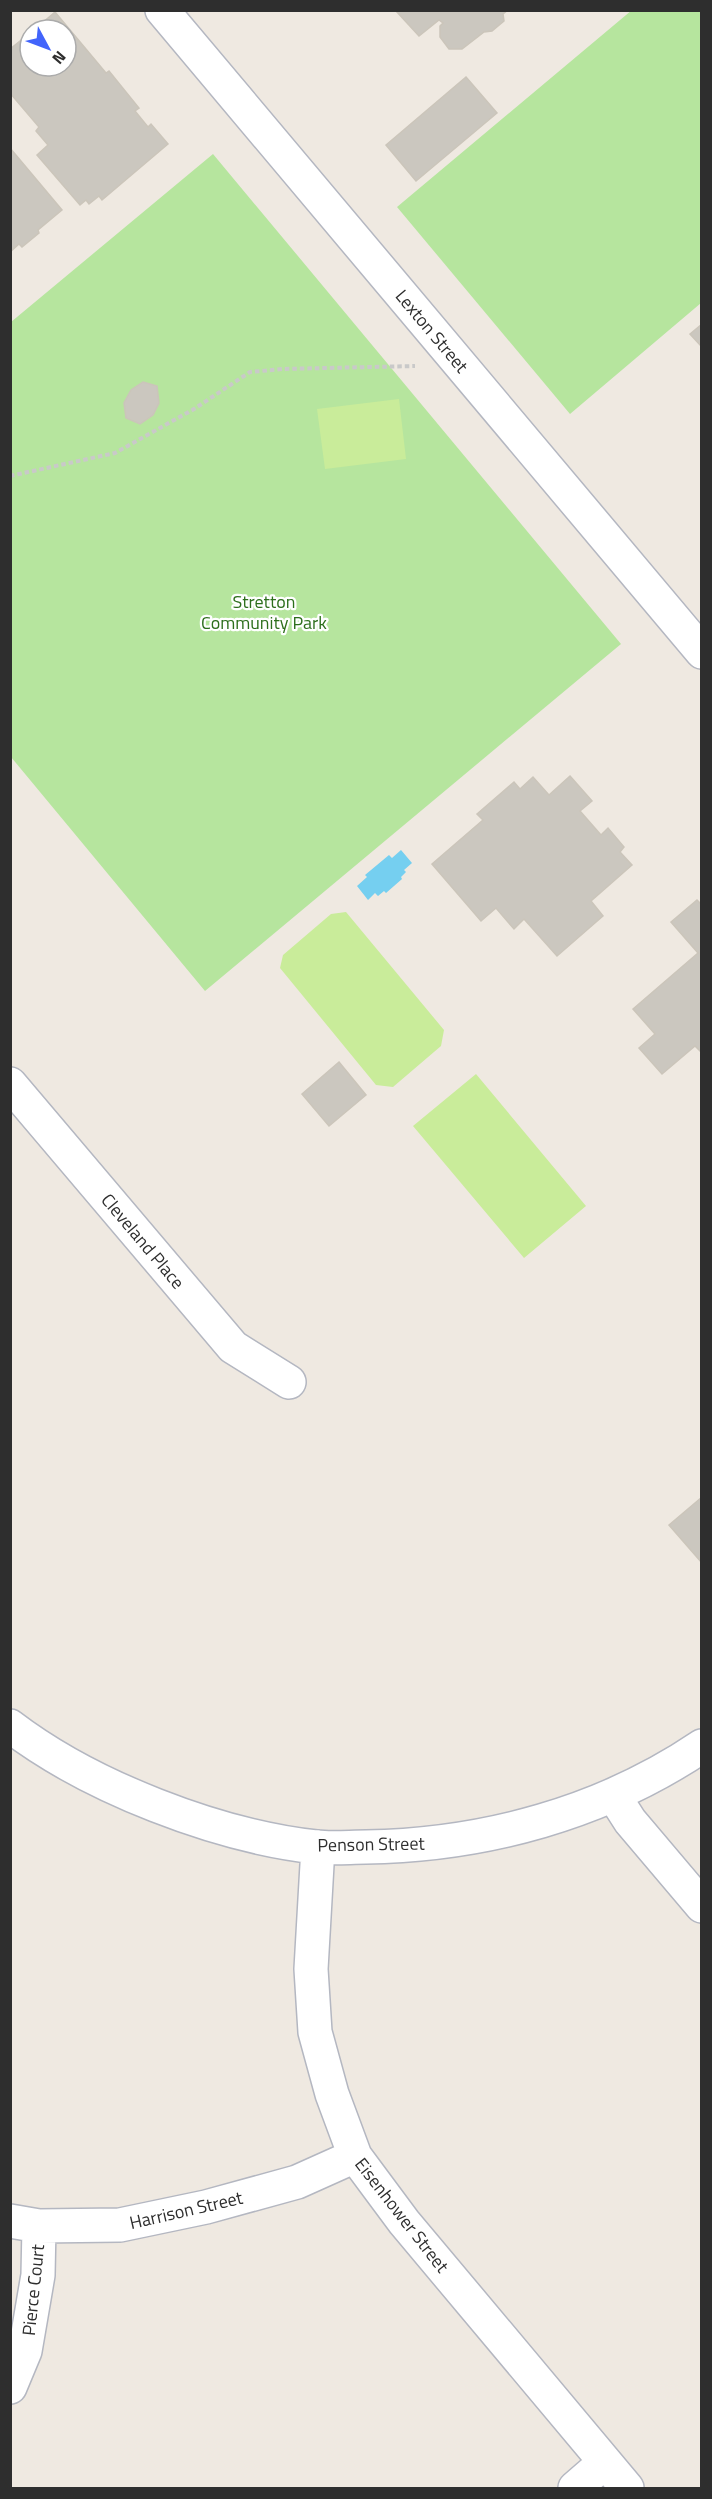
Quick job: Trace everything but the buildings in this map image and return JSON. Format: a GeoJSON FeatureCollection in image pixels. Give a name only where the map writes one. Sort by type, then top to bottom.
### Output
{"type":"FeatureCollection","features":[{"type":"Feature","properties":{"kind":"street","name":"Lexton Street"},"geometry":{"type":"LineString","coordinates":[[162,10],[702,652]]}},
{"type":"Feature","properties":{"kind":"street","name":"Cleveland Place"},"geometry":{"type":"LineString","coordinates":[[10,1084],[233,1347],[289,1382]]}},
{"type":"Feature","properties":{"kind":"street","name":"Penson Street"},"geometry":{"type":"LineString","coordinates":[[10,1726],[33,1743],[77,1768],[183,1815],[255,1836],[318,1847],[425,1844],[473,1838],[516,1828],[569,1813],[614,1796],[678,1762],[702,1746]]}},
{"type":"Feature","properties":{"kind":"street"},"geometry":{"type":"LineString","coordinates":[[614,1796],[630,1821],[702,1906]]}},
{"type":"Feature","properties":{"kind":"street","name":"Eisenhower Street"},"geometry":{"type":"LineString","coordinates":[[318,1847],[311,1968],[315,2032],[332,2094],[355,2156],[405,2222],[627,2488]]}},
{"type":"Feature","properties":{"kind":"street","name":"Harrison Street"},"geometry":{"type":"LineString","coordinates":[[25,2224],[120,2225],[206,2207],[297,2182],[355,2156]]}},
{"type":"Feature","properties":{"kind":"street","name":"Pierce Court"},"geometry":{"type":"LineString","coordinates":[[10,2387],[25,2351],[38,2275],[25,2224]]}},
{"type":"Feature","properties":{"kind":"street"},"geometry":{"type":"LineString","coordinates":[[575,2488],[605,2462]]}},
{"type":"Feature","properties":{"kind":"path"},"geometry":{"type":"LineString","coordinates":[[10,476],[115,453],[194,409],[250,372],[284,369],[461,365]]}},
{"type":"Feature","properties":{"kind":"green space"},"geometry":{"type":"Polygon","coordinates":[[[632,10],[701,11],[701,303],[570,414],[397,207],[632,10]]]}},
{"type":"Feature","properties":{"kind":"green space","name":"Stretton Community Park"},"geometry":{"type":"Polygon","coordinates":[[[213,154],[621,644],[205,991],[11,757],[11,322],[213,154]]]}},
{"type":"Feature","properties":{"kind":"green space"},"geometry":{"type":"Polygon","coordinates":[[[399,399],[406,459],[325,469],[317,409],[399,399]]]}},
{"type":"Feature","properties":{"kind":"green space"},"geometry":{"type":"Polygon","coordinates":[[[346,912],[444,1030],[441,1046],[393,1087],[376,1085],[280,968],[283,955],[331,914],[346,912]]]}},
{"type":"Feature","properties":{"kind":"green space"},"geometry":{"type":"Polygon","coordinates":[[[476,1074],[586,1206],[524,1258],[413,1126],[476,1074]]]}},
{"type":"Feature","properties":{"kind":"water"},"geometry":{"type":"Polygon","coordinates":[[[401,850],[412,863],[404,870],[406,872],[401,877],[402,879],[386,893],[384,891],[378,896],[375,893],[368,900],[357,886],[367,877],[365,875],[389,855],[392,858],[401,850]]]}}]}
